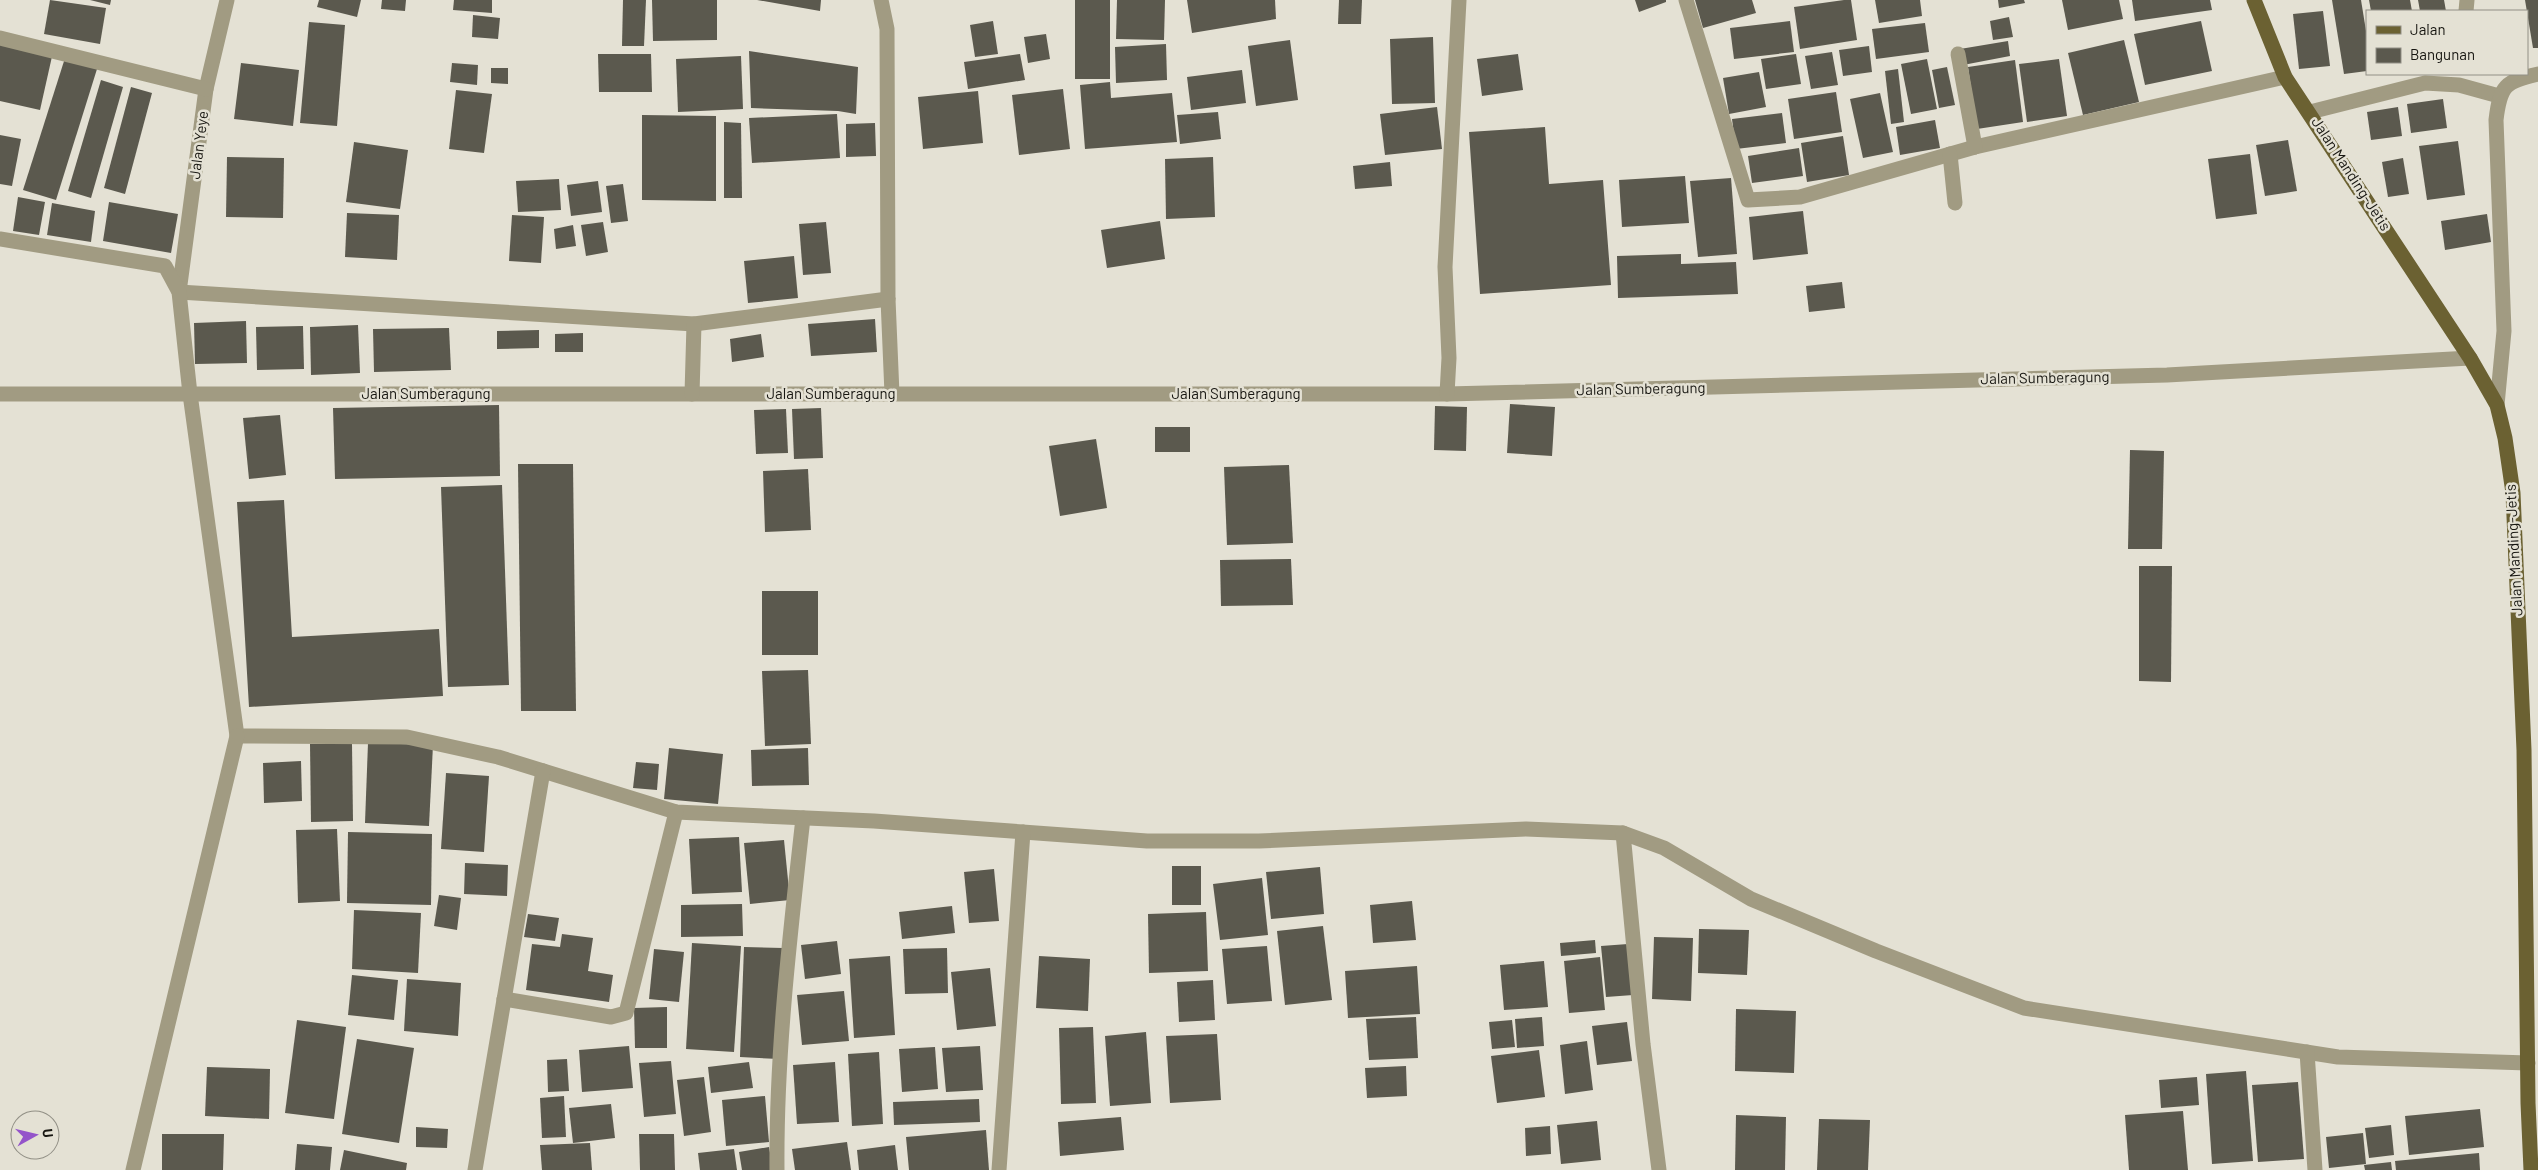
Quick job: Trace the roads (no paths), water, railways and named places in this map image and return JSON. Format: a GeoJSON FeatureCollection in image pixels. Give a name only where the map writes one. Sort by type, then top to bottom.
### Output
{"type":"FeatureCollection","features":[{"type":"Feature","properties":{"kind":"main road","name":"Jalan Manding-Jetis"},"geometry":{"type":"LineString","coordinates":[[2254,0],[2285,78],[2310,112],[2470,358],[2497,405],[2505,438],[2513,503],[2524,750],[2528,1063],[2533,1103],[2531,1170]]}},
{"type":"Feature","properties":{"kind":"street","name":"Jalan Yeye"},"geometry":{"type":"LineString","coordinates":[[179,292],[206,89],[227,0]]}},
{"type":"Feature","properties":{"kind":"street"},"geometry":{"type":"LineString","coordinates":[[881,0],[887,29],[888,299],[892,394]]}},
{"type":"Feature","properties":{"kind":"street"},"geometry":{"type":"LineString","coordinates":[[1446,394],[1449,358],[1445,267],[1459,0]]}},
{"type":"Feature","properties":{"kind":"street"},"geometry":{"type":"LineString","coordinates":[[1686,0],[1748,200],[1800,197],[1975,147],[2285,78]]}},
{"type":"Feature","properties":{"kind":"street"},"geometry":{"type":"LineString","coordinates":[[0,38],[206,89]]}},
{"type":"Feature","properties":{"kind":"street"},"geometry":{"type":"LineString","coordinates":[[1958,54],[1975,147]]}},
{"type":"Feature","properties":{"kind":"street"},"geometry":{"type":"LineString","coordinates":[[2497,405],[2504,331],[2496,120],[2499,96],[2514,79],[2538,74]]}},
{"type":"Feature","properties":{"kind":"street"},"geometry":{"type":"LineString","coordinates":[[2310,112],[2425,83],[2460,80],[2499,96]]}},
{"type":"Feature","properties":{"kind":"street"},"geometry":{"type":"LineString","coordinates":[[1950,154],[1955,203]]}},
{"type":"Feature","properties":{"kind":"street"},"geometry":{"type":"LineString","coordinates":[[0,238],[164,266],[179,292],[190,394],[237,736],[133,1170]]}},
{"type":"Feature","properties":{"kind":"street"},"geometry":{"type":"LineString","coordinates":[[179,292],[694,324],[888,299]]}},
{"type":"Feature","properties":{"kind":"street"},"geometry":{"type":"LineString","coordinates":[[692,394],[694,324]]}},
{"type":"Feature","properties":{"kind":"street","name":"Jalan Sumberagung"},"geometry":{"type":"LineString","coordinates":[[0,394],[1446,394],[2167,375],[2470,358]]}},
{"type":"Feature","properties":{"kind":"street"},"geometry":{"type":"LineString","coordinates":[[237,736],[407,736],[498,757],[676,812],[803,818],[1147,841],[1258,841],[1526,829],[1622,833],[1664,848],[1751,899],[1876,952],[2024,1008],[2338,1057],[2528,1063]]}},
{"type":"Feature","properties":{"kind":"street"},"geometry":{"type":"LineString","coordinates":[[475,1170],[543,771]]}},
{"type":"Feature","properties":{"kind":"street"},"geometry":{"type":"LineString","coordinates":[[504,999],[611,1017],[626,1013],[676,812]]}},
{"type":"Feature","properties":{"kind":"street"},"geometry":{"type":"LineString","coordinates":[[777,1170],[777,1111],[787,961],[803,818]]}},
{"type":"Feature","properties":{"kind":"street"},"geometry":{"type":"LineString","coordinates":[[999,1170],[1023,832]]}},
{"type":"Feature","properties":{"kind":"street"},"geometry":{"type":"LineString","coordinates":[[1622,833],[1643,1044],[1659,1170]]}},
{"type":"Feature","properties":{"kind":"street"},"geometry":{"type":"LineString","coordinates":[[2307,1052],[2315,1170]]}}]}
